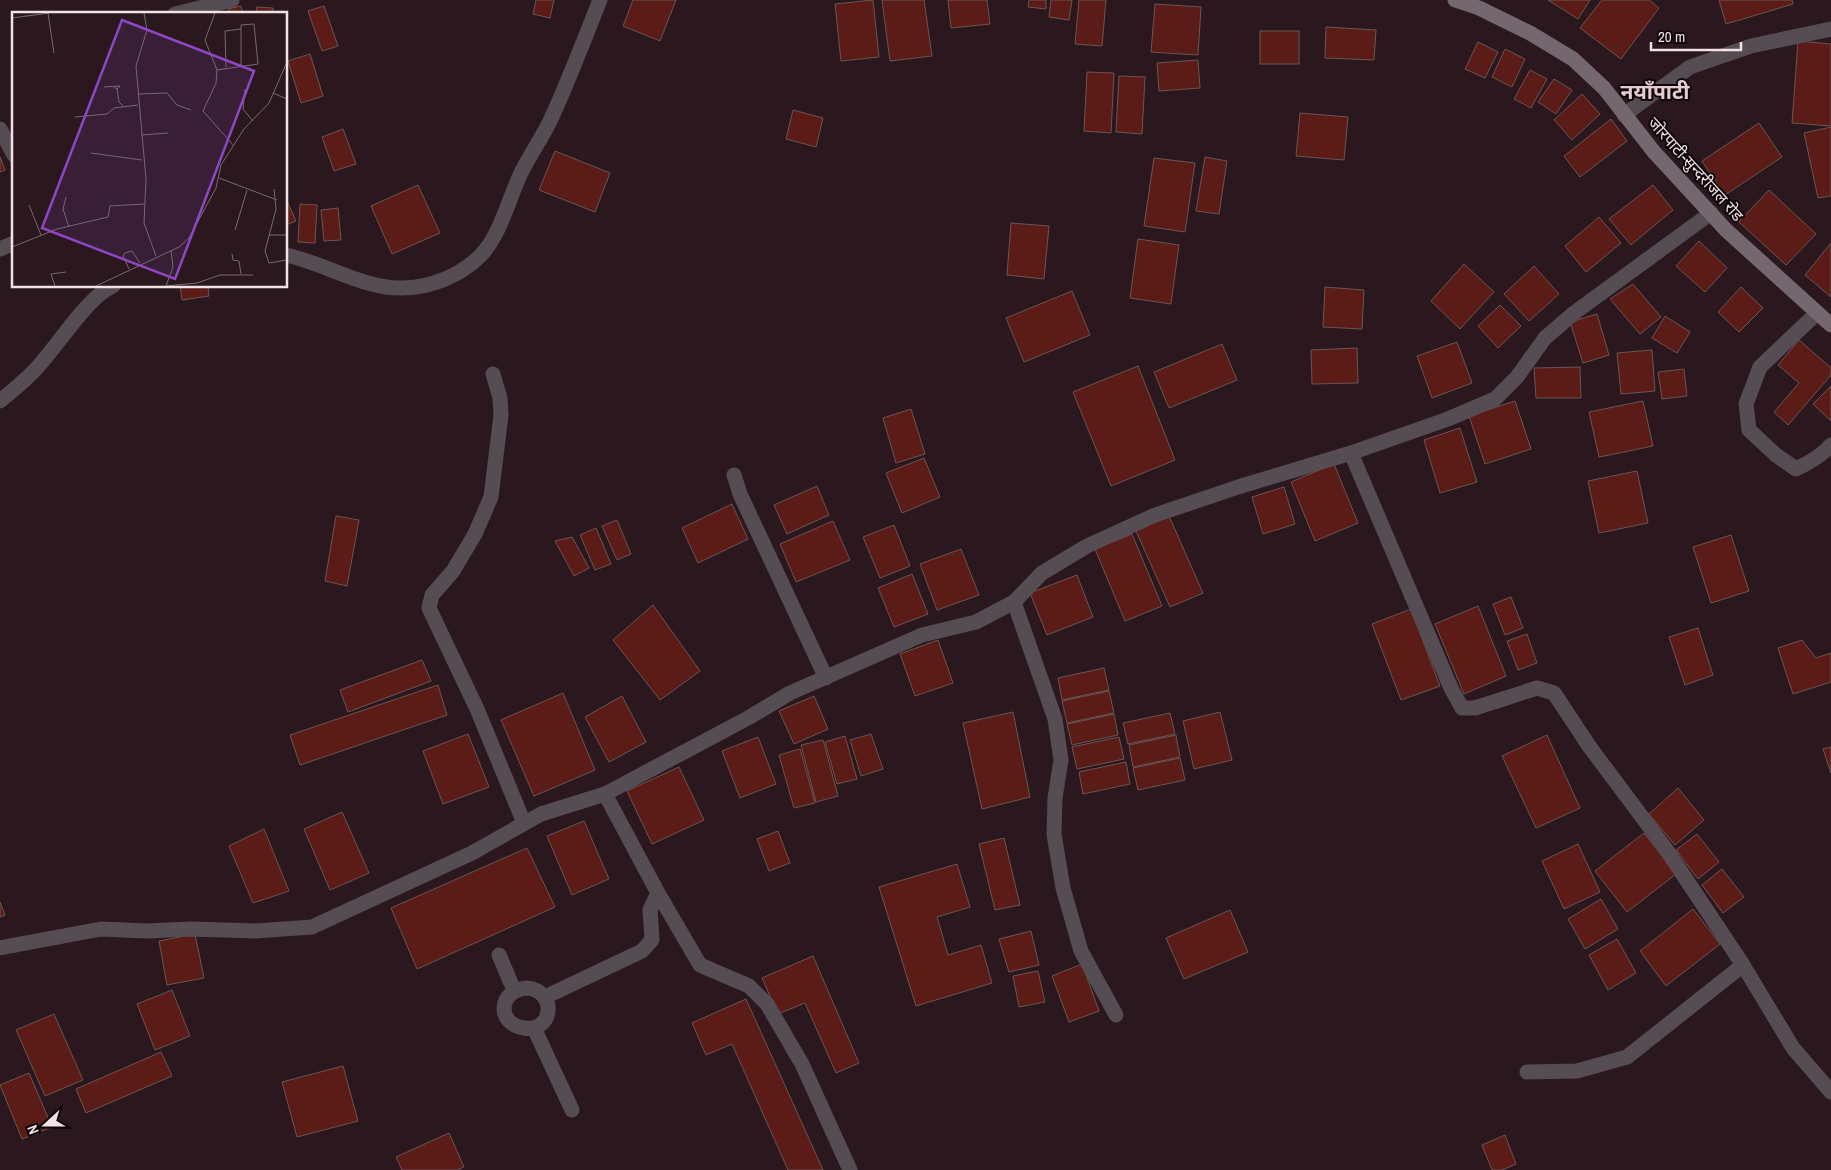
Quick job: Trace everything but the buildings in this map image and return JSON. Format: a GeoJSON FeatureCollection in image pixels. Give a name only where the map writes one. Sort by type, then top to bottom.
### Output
{"type":"FeatureCollection","features":[{"type":"Feature","properties":{"kind":"main road","name":"जोरपाटी-सुन्दरीजल रोड"},"geometry":{"type":"LineString","coordinates":[[1455,0],[1479,8],[1530,33],[1573,59],[1604,88],[1654,152],[1726,230],[1831,325]]}},
{"type":"Feature","properties":{"kind":"street"},"geometry":{"type":"LineString","coordinates":[[183,12],[232,0]]}},
{"type":"Feature","properties":{"kind":"street"},"geometry":{"type":"LineString","coordinates":[[288,256],[318,264],[376,287],[402,288],[430,283],[458,274],[480,256],[495,237],[505,208],[521,174],[551,119],[600,0]]}},
{"type":"Feature","properties":{"kind":"street"},"geometry":{"type":"LineString","coordinates":[[1624,115],[1690,67],[1751,46],[1831,29]]}},
{"type":"Feature","properties":{"kind":"street"},"geometry":{"type":"LineString","coordinates":[[0,129],[12,151]]}},
{"type":"Feature","properties":{"kind":"street"},"geometry":{"type":"LineString","coordinates":[[0,948],[101,929],[146,931],[191,928],[255,931],[312,927],[472,853],[541,814],[605,794],[748,718],[790,693],[922,635],[976,622],[1014,602],[1042,573],[1087,546],[1146,519],[1238,487],[1351,453],[1448,419],[1496,399],[1517,376],[1545,338],[1574,313],[1711,213]]}},
{"type":"Feature","properties":{"kind":"street"},"geometry":{"type":"LineString","coordinates":[[0,249],[12,244]]}},
{"type":"Feature","properties":{"kind":"street"},"geometry":{"type":"LineString","coordinates":[[0,401],[33,373],[106,288]]}},
{"type":"Feature","properties":{"kind":"street"},"geometry":{"type":"LineString","coordinates":[[1817,313],[1760,367],[1746,404],[1749,430],[1776,455],[1796,469],[1811,462],[1831,445]]}},
{"type":"Feature","properties":{"kind":"street"},"geometry":{"type":"LineString","coordinates":[[493,374],[500,398],[501,415],[491,498],[475,534],[453,570],[432,595],[429,608],[476,710],[524,823]]}},
{"type":"Feature","properties":{"kind":"street"},"geometry":{"type":"LineString","coordinates":[[1351,453],[1451,688],[1462,708],[1475,708],[1537,688],[1554,693],[1589,746],[1666,849],[1743,964],[1793,1048],[1831,1092]]}},
{"type":"Feature","properties":{"kind":"street"},"geometry":{"type":"LineString","coordinates":[[734,476],[740,494],[826,678]]}},
{"type":"Feature","properties":{"kind":"street"},"geometry":{"type":"LineString","coordinates":[[1014,602],[1055,719],[1061,760],[1055,798],[1054,834],[1063,888],[1081,951],[1116,1015]]}},
{"type":"Feature","properties":{"kind":"street"},"geometry":{"type":"LineString","coordinates":[[605,794],[658,893],[700,965],[749,986],[767,1004],[802,1064],[850,1170]]}},
{"type":"Feature","properties":{"kind":"street"},"geometry":{"type":"LineString","coordinates":[[545,997],[642,951],[652,940],[650,910],[658,893]]}},
{"type":"Feature","properties":{"kind":"street"},"geometry":{"type":"LineString","coordinates":[[500,955],[514,990]]}},
{"type":"Feature","properties":{"kind":"street"},"geometry":{"type":"LineString","coordinates":[[1527,1072],[1577,1071],[1627,1057],[1743,964]]}},
{"type":"Feature","properties":{"kind":"street"},"geometry":{"type":"LineString","coordinates":[[531,988],[545,997],[549,1004],[548,1012],[539,1027],[523,1028],[513,1024],[506,1018],[503,1006],[509,994],[514,990],[531,988]]}},
{"type":"Feature","properties":{"kind":"street"},"geometry":{"type":"LineString","coordinates":[[534,1028],[572,1110]]}},
{"type":"Feature","properties":{"kind":"district","name":"नयाँपाटी"},"geometry":{"type":"Point","coordinates":[1655,92]}}]}
